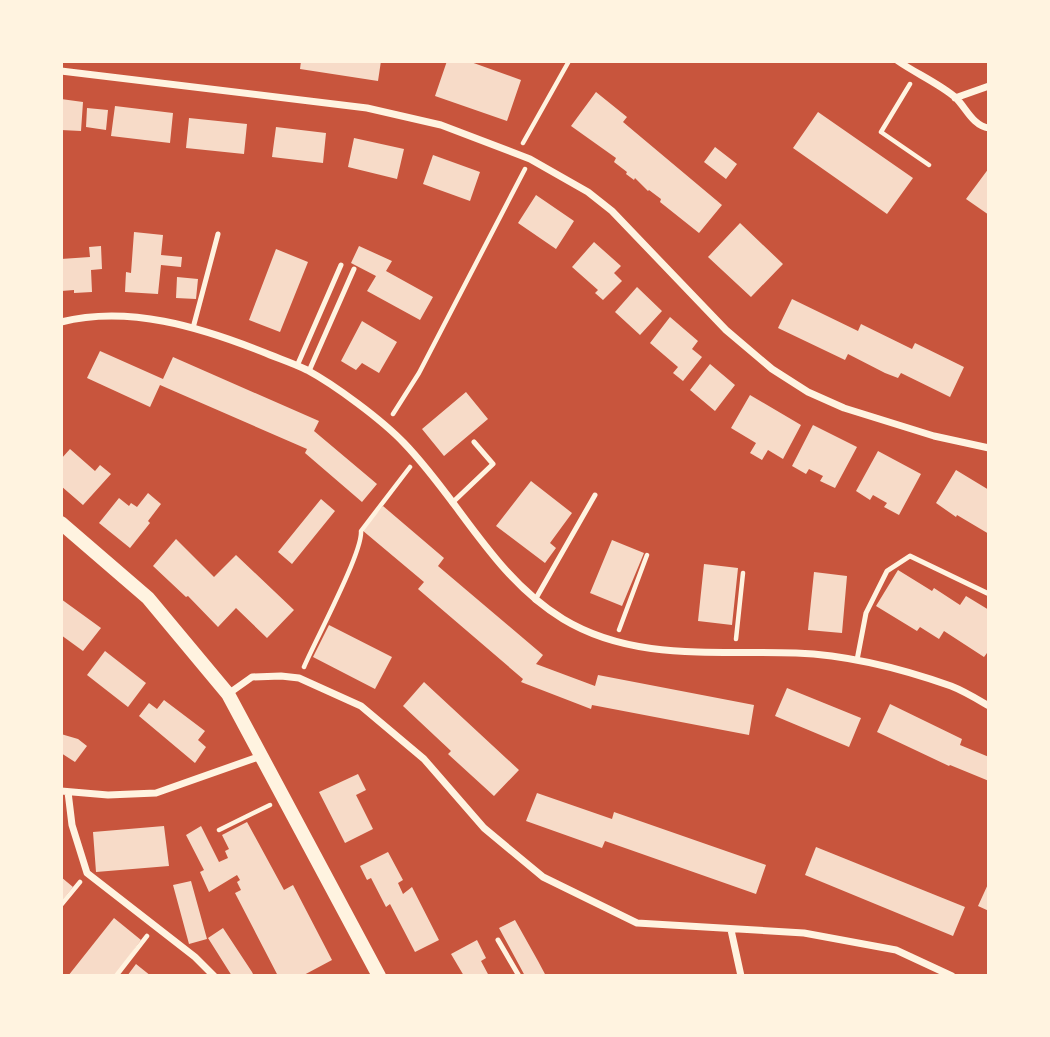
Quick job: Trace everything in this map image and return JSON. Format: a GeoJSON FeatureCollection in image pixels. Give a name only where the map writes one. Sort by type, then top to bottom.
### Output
{"type":"FeatureCollection","features":[{"type":"Feature","properties":{"kind":"main road"},"geometry":{"type":"LineString","coordinates":[[61,523],[148,598],[228,694],[379,976]]}},
{"type":"Feature","properties":{"kind":"street"},"geometry":{"type":"LineString","coordinates":[[898,61],[955,98],[972,119],[989,128]]}},
{"type":"Feature","properties":{"kind":"street"},"geometry":{"type":"LineString","coordinates":[[61,71],[367,108],[442,125],[530,159],[572,181],[612,211],[726,330],[772,369],[808,392],[844,408],[934,436],[989,448]]}},
{"type":"Feature","properties":{"kind":"street"},"geometry":{"type":"LineString","coordinates":[[955,98],[989,86]]}},
{"type":"Feature","properties":{"kind":"street"},"geometry":{"type":"LineString","coordinates":[[61,322],[107,317],[149,318],[193,328],[309,371],[386,426],[418,458],[508,575],[535,600],[591,634],[615,642],[659,649],[734,654],[798,653],[857,660],[953,687],[989,706]]}},
{"type":"Feature","properties":{"kind":"street"},"geometry":{"type":"LineString","coordinates":[[228,694],[252,677],[299,678],[361,706],[424,759],[484,828],[543,877],[637,923],[804,933],[896,950],[951,976]]}},
{"type":"Feature","properties":{"kind":"street"},"geometry":{"type":"LineString","coordinates":[[214,976],[195,957],[87,873],[65,791],[108,795],[156,793],[262,756]]}},
{"type":"Feature","properties":{"kind":"street"},"geometry":{"type":"LineString","coordinates":[[731,930],[741,976]]}},
{"type":"Feature","properties":{"kind":"lane"},"geometry":{"type":"LineString","coordinates":[[193,328],[218,234]]}},
{"type":"Feature","properties":{"kind":"lane"},"geometry":{"type":"LineString","coordinates":[[297,366],[341,265]]}},
{"type":"Feature","properties":{"kind":"lane"},"geometry":{"type":"LineString","coordinates":[[309,371],[354,269]]}},
{"type":"Feature","properties":{"kind":"lane"},"geometry":{"type":"LineString","coordinates":[[452,503],[493,464],[474,443]]}},
{"type":"Feature","properties":{"kind":"lane"},"geometry":{"type":"LineString","coordinates":[[535,600],[595,495]]}},
{"type":"Feature","properties":{"kind":"lane"},"geometry":{"type":"LineString","coordinates":[[857,660],[866,613],[887,571],[910,556],[989,594]]}},
{"type":"Feature","properties":{"kind":"lane"},"geometry":{"type":"LineString","coordinates":[[498,940],[519,976]]}},
{"type":"Feature","properties":{"kind":"path"},"geometry":{"type":"LineString","coordinates":[[517,154],[569,61]]}},
{"type":"Feature","properties":{"kind":"path"},"geometry":{"type":"LineString","coordinates":[[916,74],[881,132],[929,165]]}},
{"type":"Feature","properties":{"kind":"path"},"geometry":{"type":"LineString","coordinates":[[386,426],[419,373],[498,226],[530,159]]}},
{"type":"Feature","properties":{"kind":"path"},"geometry":{"type":"LineString","coordinates":[[299,678],[346,576],[362,538],[361,531],[418,458]]}},
{"type":"Feature","properties":{"kind":"path"},"geometry":{"type":"LineString","coordinates":[[615,642],[647,555]]}},
{"type":"Feature","properties":{"kind":"path"},"geometry":{"type":"LineString","coordinates":[[734,654],[743,573]]}},
{"type":"Feature","properties":{"kind":"path"},"geometry":{"type":"LineString","coordinates":[[219,830],[283,799]]}},
{"type":"Feature","properties":{"kind":"path"},"geometry":{"type":"LineString","coordinates":[[61,905],[87,873]]}},
{"type":"Feature","properties":{"kind":"path"},"geometry":{"type":"LineString","coordinates":[[116,976],[154,927]]}},
{"type":"Feature","properties":{"kind":"building"},"geometry":{"type":"Polygon","coordinates":[[[301,61],[381,61],[378,81],[300,69],[301,61]]]}},
{"type":"Feature","properties":{"kind":"building"},"geometry":{"type":"Polygon","coordinates":[[[447,61],[468,61],[521,80],[507,121],[435,96],[447,61]]]}},
{"type":"Feature","properties":{"kind":"building"},"geometry":{"type":"Polygon","coordinates":[[[596,92],[627,117],[623,122],[722,205],[699,233],[660,202],[661,199],[626,174],[627,172],[614,162],[616,158],[571,126],[596,92]]]}},
{"type":"Feature","properties":{"kind":"building"},"geometry":{"type":"Polygon","coordinates":[[[61,99],[83,102],[81,131],[61,130],[61,99]]]}},
{"type":"Feature","properties":{"kind":"building"},"geometry":{"type":"Polygon","coordinates":[[[115,106],[173,113],[170,143],[111,136],[115,106]]]}},
{"type":"Feature","properties":{"kind":"building"},"geometry":{"type":"Polygon","coordinates":[[[87,108],[108,110],[106,130],[86,127],[87,108]]]}},
{"type":"Feature","properties":{"kind":"building"},"geometry":{"type":"Polygon","coordinates":[[[818,112],[913,178],[887,214],[793,148],[818,112]]]}},
{"type":"Feature","properties":{"kind":"building"},"geometry":{"type":"Polygon","coordinates":[[[189,118],[247,124],[244,154],[186,148],[189,118]]]}},
{"type":"Feature","properties":{"kind":"building"},"geometry":{"type":"Polygon","coordinates":[[[276,127],[326,133],[323,163],[272,157],[276,127]]]}},
{"type":"Feature","properties":{"kind":"building"},"geometry":{"type":"Polygon","coordinates":[[[354,138],[404,149],[397,179],[348,167],[354,138]]]}},
{"type":"Feature","properties":{"kind":"building"},"geometry":{"type":"Polygon","coordinates":[[[715,147],[737,164],[726,179],[704,162],[715,147]]]}},
{"type":"Feature","properties":{"kind":"building"},"geometry":{"type":"Polygon","coordinates":[[[433,155],[480,172],[470,201],[423,184],[433,155]]]}},
{"type":"Feature","properties":{"kind":"building"},"geometry":{"type":"Polygon","coordinates":[[[989,168],[989,215],[966,199],[989,168]]]}},
{"type":"Feature","properties":{"kind":"building"},"geometry":{"type":"Polygon","coordinates":[[[536,195],[574,221],[556,249],[518,223],[536,195]]]}},
{"type":"Feature","properties":{"kind":"building"},"geometry":{"type":"Polygon","coordinates":[[[740,223],[783,264],[751,297],[708,257],[740,223]]]}},
{"type":"Feature","properties":{"kind":"building"},"geometry":{"type":"Polygon","coordinates":[[[134,232],[163,235],[161,255],[182,257],[181,267],[161,265],[158,294],[125,292],[126,272],[131,273],[134,232]]]}},
{"type":"Feature","properties":{"kind":"building"},"geometry":{"type":"Polygon","coordinates":[[[594,242],[621,266],[614,273],[622,281],[603,300],[595,293],[598,290],[572,267],[594,242]]]}},
{"type":"Feature","properties":{"kind":"building"},"geometry":{"type":"Polygon","coordinates":[[[101,246],[102,269],[91,270],[92,292],[61,291],[61,259],[90,257],[89,247],[101,246]]]}},
{"type":"Feature","properties":{"kind":"building"},"geometry":{"type":"Polygon","coordinates":[[[359,246],[392,261],[386,271],[433,297],[420,320],[367,291],[376,276],[351,263],[359,246]]]}},
{"type":"Feature","properties":{"kind":"building"},"geometry":{"type":"Polygon","coordinates":[[[276,249],[308,262],[280,332],[249,320],[276,249]]]}},
{"type":"Feature","properties":{"kind":"building"},"geometry":{"type":"Polygon","coordinates":[[[177,277],[198,279],[196,299],[176,298],[177,277]]]}},
{"type":"Feature","properties":{"kind":"building"},"geometry":{"type":"Polygon","coordinates":[[[637,287],[662,311],[640,335],[615,312],[637,287]]]}},
{"type":"Feature","properties":{"kind":"building"},"geometry":{"type":"Polygon","coordinates":[[[792,299],[858,331],[861,324],[912,349],[915,343],[964,367],[950,397],[901,373],[898,378],[885,373],[848,354],[845,360],[778,328],[792,299]]]}},
{"type":"Feature","properties":{"kind":"building"},"geometry":{"type":"Polygon","coordinates":[[[670,317],[698,341],[692,349],[702,357],[683,381],[673,373],[678,367],[650,343],[670,317]]]}},
{"type":"Feature","properties":{"kind":"building"},"geometry":{"type":"Polygon","coordinates":[[[362,321],[397,342],[379,373],[362,363],[356,370],[341,361],[362,321]]]}},
{"type":"Feature","properties":{"kind":"building"},"geometry":{"type":"Polygon","coordinates":[[[100,351],[163,379],[173,357],[319,421],[314,431],[377,484],[362,502],[305,453],[307,449],[160,385],[150,407],[87,378],[100,351]]]}},
{"type":"Feature","properties":{"kind":"building"},"geometry":{"type":"Polygon","coordinates":[[[710,364],[735,385],[715,411],[690,390],[710,364]]]}},
{"type":"Feature","properties":{"kind":"building"},"geometry":{"type":"Polygon","coordinates":[[[466,392],[488,419],[444,456],[422,429],[466,392]]]}},
{"type":"Feature","properties":{"kind":"building"},"geometry":{"type":"Polygon","coordinates":[[[750,395],[801,425],[783,459],[768,450],[762,460],[750,453],[756,443],[731,428],[750,395]]]}},
{"type":"Feature","properties":{"kind":"building"},"geometry":{"type":"Polygon","coordinates":[[[813,425],[857,447],[835,488],[820,481],[823,476],[809,469],[806,474],[792,466],[813,425]]]}},
{"type":"Feature","properties":{"kind":"building"},"geometry":{"type":"Polygon","coordinates":[[[70,449],[95,471],[100,465],[111,474],[83,505],[61,486],[61,459],[70,449]]]}},
{"type":"Feature","properties":{"kind":"building"},"geometry":{"type":"Polygon","coordinates":[[[878,451],[921,474],[899,515],[884,507],[887,503],[873,495],[870,500],[856,491],[878,451]]]}},
{"type":"Feature","properties":{"kind":"building"},"geometry":{"type":"Polygon","coordinates":[[[956,470],[989,490],[989,534],[936,503],[956,470]]]}},
{"type":"Feature","properties":{"kind":"building"},"geometry":{"type":"Polygon","coordinates":[[[531,481],[572,513],[550,543],[556,548],[545,563],[496,526],[531,481]]]}},
{"type":"Feature","properties":{"kind":"building"},"geometry":{"type":"Polygon","coordinates":[[[148,493],[161,504],[130,548],[99,523],[119,498],[129,506],[131,503],[137,507],[148,493]]]}},
{"type":"Feature","properties":{"kind":"building"},"geometry":{"type":"Polygon","coordinates":[[[321,499],[335,511],[292,564],[278,552],[321,499]]]}},
{"type":"Feature","properties":{"kind":"building"},"geometry":{"type":"Polygon","coordinates":[[[383,506],[444,558],[438,566],[543,655],[536,664],[595,686],[598,675],[754,705],[749,735],[592,705],[591,709],[521,682],[523,679],[418,589],[424,582],[362,530],[383,506]]]}},
{"type":"Feature","properties":{"kind":"building"},"geometry":{"type":"Polygon","coordinates":[[[176,539],[214,577],[236,555],[294,610],[267,638],[236,608],[218,627],[153,566],[176,539]]]}},
{"type":"Feature","properties":{"kind":"building"},"geometry":{"type":"Polygon","coordinates":[[[612,540],[644,553],[622,606],[590,593],[612,540]]]}},
{"type":"Feature","properties":{"kind":"building"},"geometry":{"type":"Polygon","coordinates":[[[704,564],[738,568],[732,625],[698,621],[704,564]]]}},
{"type":"Feature","properties":{"kind":"building"},"geometry":{"type":"Polygon","coordinates":[[[898,570],[960,605],[966,596],[989,610],[989,654],[984,657],[944,631],[939,639],[920,627],[917,631],[876,606],[898,570]]]}},
{"type":"Feature","properties":{"kind":"building"},"geometry":{"type":"Polygon","coordinates":[[[814,572],[847,576],[842,633],[808,630],[814,572]]]}},
{"type":"Feature","properties":{"kind":"building"},"geometry":{"type":"Polygon","coordinates":[[[61,599],[101,628],[83,651],[61,635],[61,599]]]}},
{"type":"Feature","properties":{"kind":"building"},"geometry":{"type":"Polygon","coordinates":[[[329,625],[392,657],[375,689],[313,657],[329,625]]]}},
{"type":"Feature","properties":{"kind":"building"},"geometry":{"type":"Polygon","coordinates":[[[105,651],[146,683],[128,707],[87,675],[105,651]]]}},
{"type":"Feature","properties":{"kind":"building"},"geometry":{"type":"Polygon","coordinates":[[[424,682],[519,770],[494,796],[448,754],[451,751],[403,706],[424,682]]]}},
{"type":"Feature","properties":{"kind":"building"},"geometry":{"type":"Polygon","coordinates":[[[787,688],[861,718],[849,747],[775,716],[787,688]]]}},
{"type":"Feature","properties":{"kind":"building"},"geometry":{"type":"Polygon","coordinates":[[[164,700],[205,731],[198,740],[206,747],[195,763],[139,716],[149,703],[157,709],[164,700]]]}},
{"type":"Feature","properties":{"kind":"building"},"geometry":{"type":"Polygon","coordinates":[[[890,704],[962,739],[960,745],[989,757],[989,781],[949,766],[877,732],[890,704]]]}},
{"type":"Feature","properties":{"kind":"building"},"geometry":{"type":"Polygon","coordinates":[[[61,734],[78,739],[87,746],[75,762],[61,753],[61,734]]]}},
{"type":"Feature","properties":{"kind":"building"},"geometry":{"type":"Polygon","coordinates":[[[358,774],[366,790],[356,795],[373,829],[345,843],[319,792],[358,774]]]}},
{"type":"Feature","properties":{"kind":"building"},"geometry":{"type":"Polygon","coordinates":[[[537,793],[612,819],[614,812],[766,865],[756,894],[605,841],[602,848],[526,821],[537,793]]]}},
{"type":"Feature","properties":{"kind":"building"},"geometry":{"type":"Polygon","coordinates":[[[247,822],[284,890],[293,885],[332,960],[302,976],[278,976],[235,893],[241,890],[237,875],[209,892],[200,872],[204,870],[186,835],[201,826],[219,862],[228,858],[225,851],[229,849],[222,835],[247,822]]]}},
{"type":"Feature","properties":{"kind":"building"},"geometry":{"type":"Polygon","coordinates":[[[164,826],[169,866],[96,872],[93,832],[164,826]]]}},
{"type":"Feature","properties":{"kind":"building"},"geometry":{"type":"Polygon","coordinates":[[[816,847],[965,907],[953,936],[805,875],[816,847]]]}},
{"type":"Feature","properties":{"kind":"building"},"geometry":{"type":"Polygon","coordinates":[[[388,852],[403,880],[398,883],[403,894],[412,887],[439,940],[415,952],[390,904],[386,907],[371,878],[367,880],[360,866],[388,852]]]}},
{"type":"Feature","properties":{"kind":"building"},"geometry":{"type":"Polygon","coordinates":[[[61,877],[73,887],[61,902],[61,877]]]}},
{"type":"Feature","properties":{"kind":"building"},"geometry":{"type":"Polygon","coordinates":[[[191,881],[207,939],[189,944],[173,885],[191,881]]]}},
{"type":"Feature","properties":{"kind":"building"},"geometry":{"type":"Polygon","coordinates":[[[989,882],[989,911],[978,906],[989,882]]]}},
{"type":"Feature","properties":{"kind":"building"},"geometry":{"type":"Polygon","coordinates":[[[114,918],[141,940],[115,976],[68,976],[114,918]]]}},
{"type":"Feature","properties":{"kind":"building"},"geometry":{"type":"Polygon","coordinates":[[[515,920],[546,976],[525,976],[499,928],[515,920]]]}},
{"type":"Feature","properties":{"kind":"building"},"geometry":{"type":"Polygon","coordinates":[[[223,928],[254,976],[232,976],[208,938],[223,928]]]}},
{"type":"Feature","properties":{"kind":"building"},"geometry":{"type":"Polygon","coordinates":[[[477,940],[486,958],[481,961],[489,976],[464,976],[451,954],[477,940]]]}},
{"type":"Feature","properties":{"kind":"building"},"geometry":{"type":"Polygon","coordinates":[[[136,964],[151,976],[127,976],[136,964]]]}}]}
